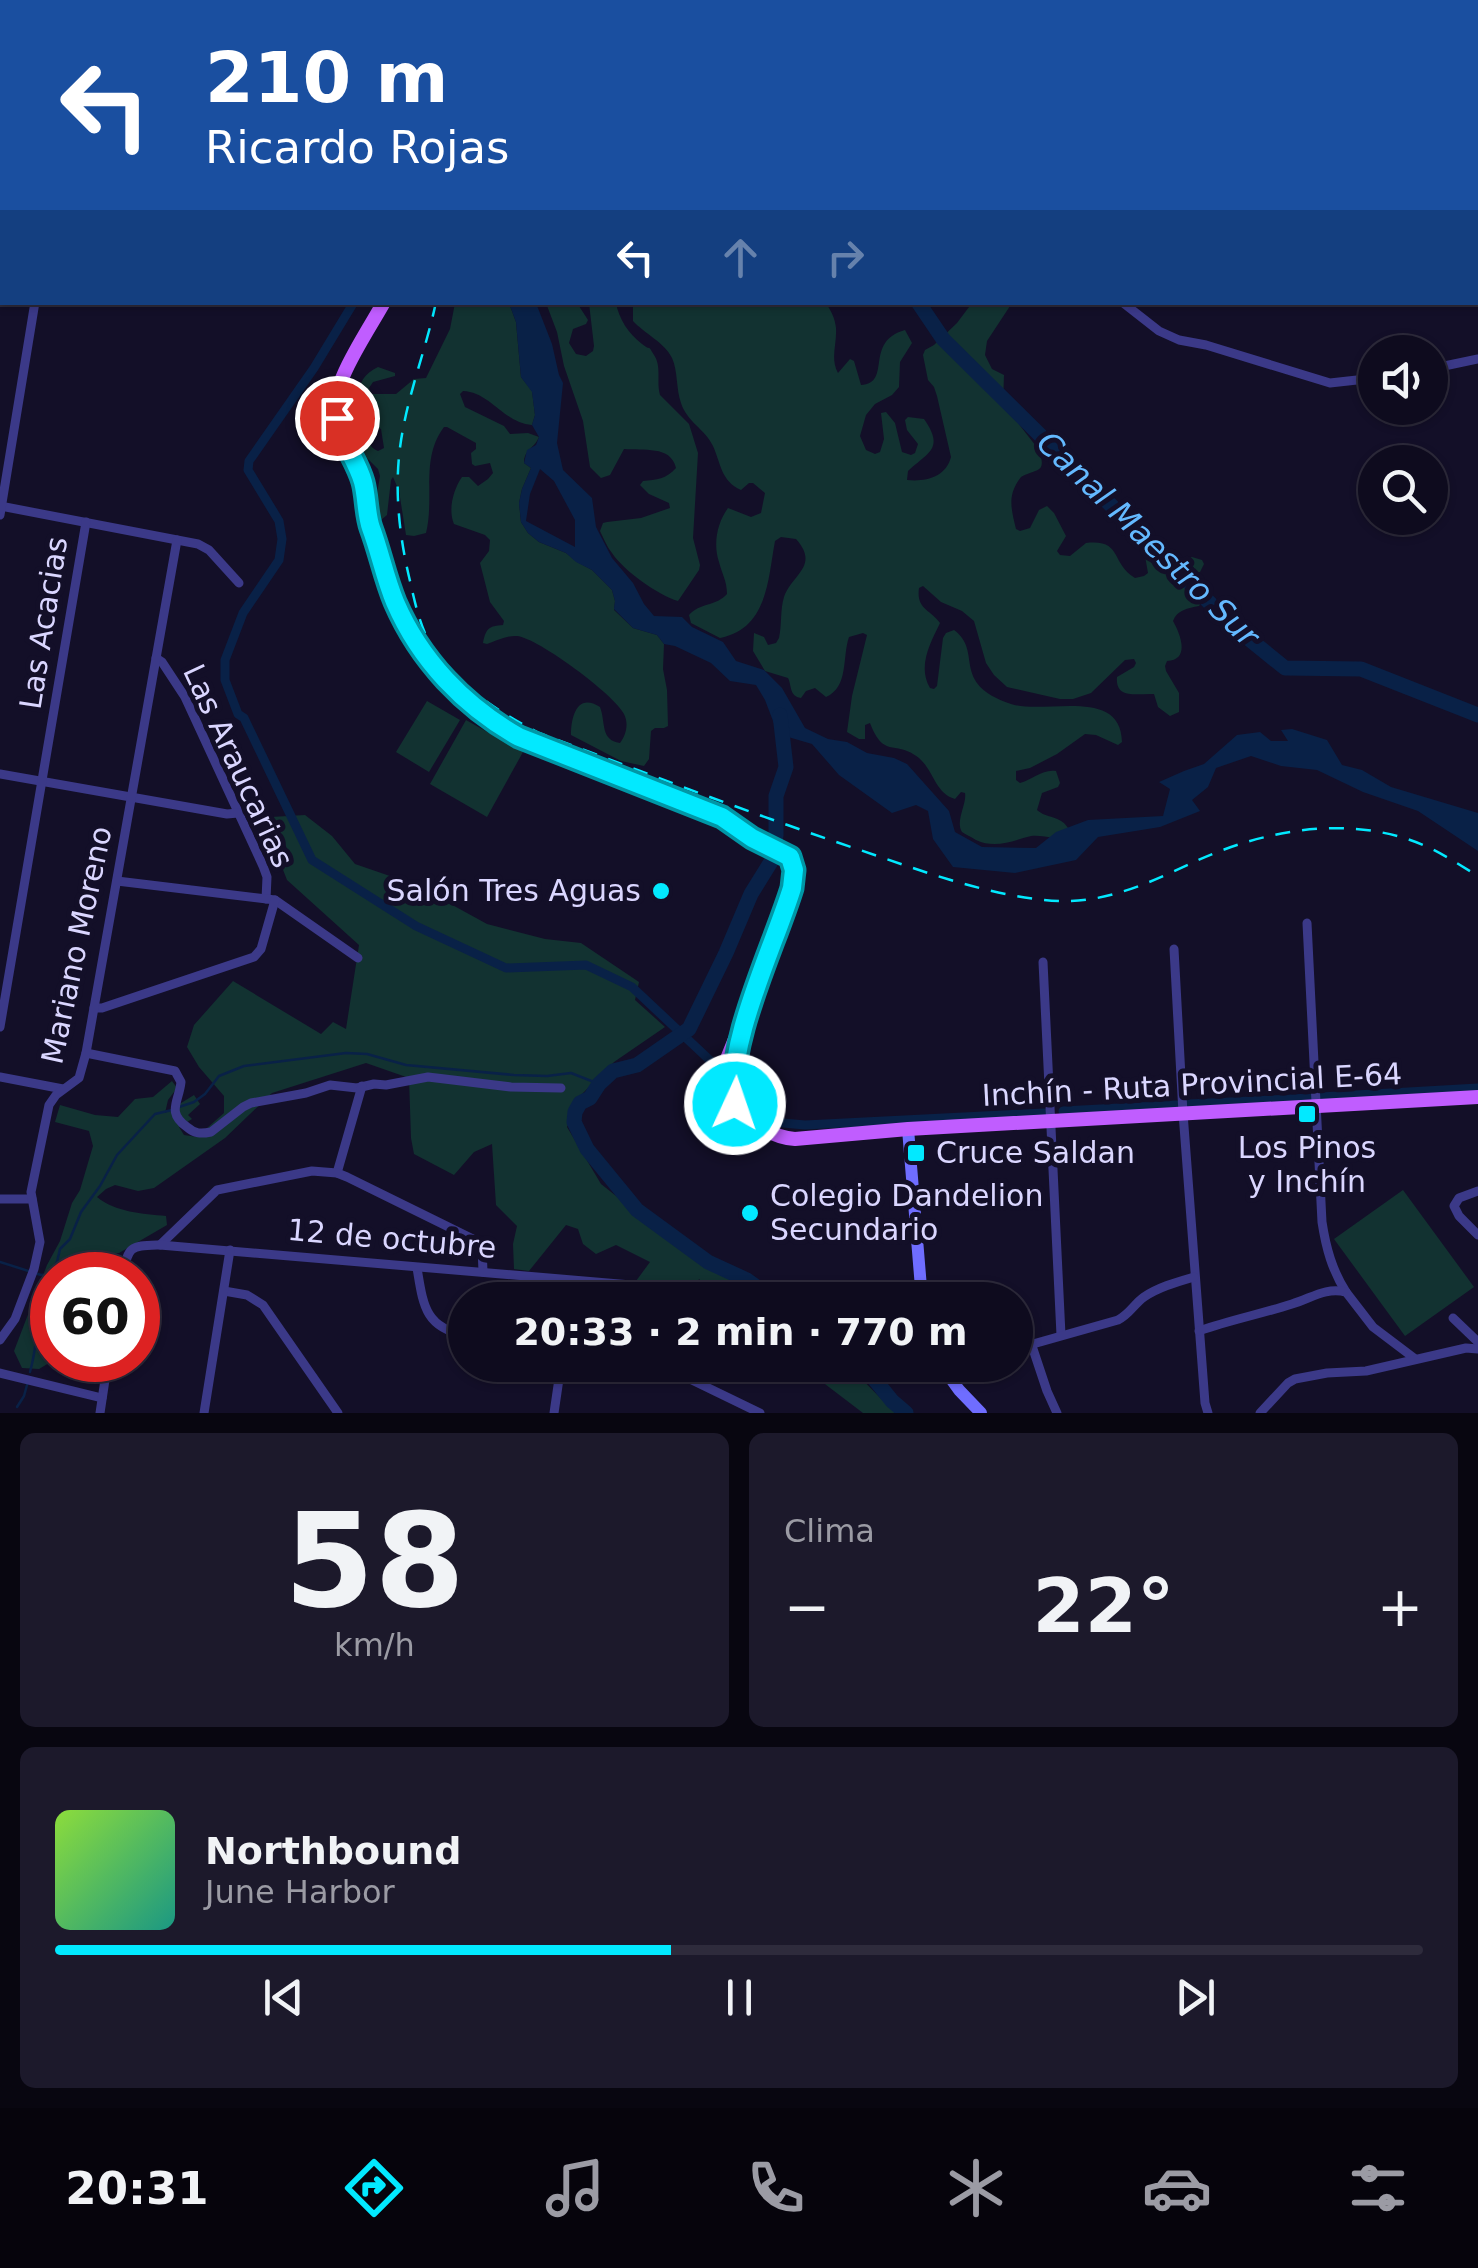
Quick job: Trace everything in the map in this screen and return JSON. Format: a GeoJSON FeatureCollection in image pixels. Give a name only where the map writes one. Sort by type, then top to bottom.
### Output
{"type":"FeatureCollection","features":[{"type":"Feature","properties":{"kind":"main road","name":"Inchín - Ruta Provincial E-64"},"geometry":{"type":"LineString","coordinates":[[382,305],[346,372],[336,410],[341,436],[362,477],[370,525],[394,599],[422,650],[463,698],[505,729],[534,744],[714,813],[786,853],[794,865],[794,883],[754,992],[733,1080],[735,1104],[765,1131],[794,1139],[1051,1120],[1478,1097]]}},
{"type":"Feature","properties":{"kind":"main road"},"geometry":{"type":"LineString","coordinates":[[908,1129],[921,1282]]}},
{"type":"Feature","properties":{"kind":"main road"},"geometry":{"type":"LineString","coordinates":[[953,1382],[981,1413]]}},
{"type":"Feature","properties":{"kind":"street"},"geometry":{"type":"LineString","coordinates":[[34,305],[0,509],[204,546],[239,583]]}},
{"type":"Feature","properties":{"kind":"street"},"geometry":{"type":"LineString","coordinates":[[1126,305],[1159,331],[1179,340],[1330,383],[1358,380]]}},
{"type":"Feature","properties":{"kind":"street"},"geometry":{"type":"LineString","coordinates":[[1448,365],[1478,359]]}},
{"type":"Feature","properties":{"kind":"street","name":"Las Acacias"},"geometry":{"type":"LineString","coordinates":[[0,1027],[86,522]]}},
{"type":"Feature","properties":{"kind":"street","name":"Mariano Moreno"},"geometry":{"type":"LineString","coordinates":[[0,1340],[15,1318],[33,1273],[40,1237],[32,1199],[48,1105],[79,1078],[86,1052],[177,540]]}},
{"type":"Feature","properties":{"kind":"street","name":"Las Araucarias"},"geometry":{"type":"LineString","coordinates":[[156,658],[185,696],[267,876],[271,899]]}},
{"type":"Feature","properties":{"kind":"street"},"geometry":{"type":"LineString","coordinates":[[0,774],[238,813]]}},
{"type":"Feature","properties":{"kind":"street"},"geometry":{"type":"LineString","coordinates":[[117,881],[271,899],[358,958]]}},
{"type":"Feature","properties":{"kind":"street"},"geometry":{"type":"LineString","coordinates":[[94,1008],[254,957],[261,949],[271,899]]}},
{"type":"Feature","properties":{"kind":"street"},"geometry":{"type":"LineString","coordinates":[[1307,923],[1322,1222],[1327,1251],[1346,1292],[1373,1327],[1414,1358]]}},
{"type":"Feature","properties":{"kind":"street"},"geometry":{"type":"LineString","coordinates":[[1174,949],[1194,1277],[1208,1413]]}},
{"type":"Feature","properties":{"kind":"street"},"geometry":{"type":"LineString","coordinates":[[1043,962],[1062,1335]]}},
{"type":"Feature","properties":{"kind":"street"},"geometry":{"type":"LineString","coordinates":[[86,1052],[175,1071],[182,1088],[175,1108],[177,1119],[204,1134],[243,1107],[330,1085],[386,1085],[428,1077],[511,1087],[562,1088]]}},
{"type":"Feature","properties":{"kind":"street"},"geometry":{"type":"LineString","coordinates":[[0,1077],[63,1089]]}},
{"type":"Feature","properties":{"kind":"street"},"geometry":{"type":"LineString","coordinates":[[337,1173],[362,1086]]}},
{"type":"Feature","properties":{"kind":"street"},"geometry":{"type":"LineString","coordinates":[[160,1245],[218,1190],[312,1171],[337,1173],[478,1242],[482,1246],[482,1272]]}},
{"type":"Feature","properties":{"kind":"street"},"geometry":{"type":"LineString","coordinates":[[1478,1191],[1455,1200],[1455,1211],[1478,1236]]}},
{"type":"Feature","properties":{"kind":"street"},"geometry":{"type":"LineString","coordinates":[[0,1199],[32,1199]]}},
{"type":"Feature","properties":{"kind":"street","name":"12 de octubre"},"geometry":{"type":"LineString","coordinates":[[128,1252],[136,1246],[160,1245],[588,1282]]}},
{"type":"Feature","properties":{"kind":"street"},"geometry":{"type":"LineString","coordinates":[[204,1413],[230,1250]]}},
{"type":"Feature","properties":{"kind":"street"},"geometry":{"type":"LineString","coordinates":[[1199,1331],[1292,1304],[1322,1284],[1327,1251]]}},
{"type":"Feature","properties":{"kind":"street"},"geometry":{"type":"LineString","coordinates":[[417,1268],[430,1318],[448,1330]]}},
{"type":"Feature","properties":{"kind":"street"},"geometry":{"type":"LineString","coordinates":[[1057,1413],[1033,1344],[1118,1320],[1145,1296],[1194,1277]]}},
{"type":"Feature","properties":{"kind":"street"},"geometry":{"type":"LineString","coordinates":[[1322,1284],[1346,1292]]}},
{"type":"Feature","properties":{"kind":"street"},"geometry":{"type":"LineString","coordinates":[[224,1291],[247,1295],[263,1304],[338,1413]]}},
{"type":"Feature","properties":{"kind":"street"},"geometry":{"type":"LineString","coordinates":[[1260,1413],[1295,1379],[1366,1371],[1478,1345],[1454,1318]]}},
{"type":"Feature","properties":{"kind":"street"},"geometry":{"type":"LineString","coordinates":[[0,1373],[102,1398]]}},
{"type":"Feature","properties":{"kind":"street"},"geometry":{"type":"LineString","coordinates":[[100,1413],[105,1382]]}},
{"type":"Feature","properties":{"kind":"street"},"geometry":{"type":"LineString","coordinates":[[554,1413],[559,1382]]}},
{"type":"Feature","properties":{"kind":"street"},"geometry":{"type":"LineString","coordinates":[[696,1382],[760,1413]]}},
{"type":"Feature","properties":{"kind":"green space"},"geometry":{"type":"Polygon","coordinates":[[[455,305],[510,305],[516,322],[521,377],[532,391],[532,425],[513,419],[481,396],[463,391],[460,394],[465,407],[504,426],[510,434],[539,437],[524,458],[531,468],[519,503],[521,522],[539,542],[592,570],[612,590],[614,610],[633,628],[657,635],[664,644],[668,726],[651,731],[649,759],[644,766],[621,761],[571,735],[574,714],[586,703],[600,707],[606,735],[614,741],[620,743],[627,725],[618,705],[575,669],[541,646],[517,636],[483,643],[489,629],[503,625],[504,621],[490,602],[480,563],[489,551],[490,540],[454,524],[451,513],[462,477],[469,477],[478,486],[493,473],[490,463],[472,464],[471,453],[476,443],[447,427],[437,439],[430,465],[426,533],[406,535],[393,477],[387,515],[381,520],[373,517],[380,476],[357,437],[362,436],[378,451],[384,448],[381,429],[369,424],[367,413],[359,406],[361,382],[378,367],[395,376],[373,382],[369,388],[372,394],[396,394],[414,379],[426,378],[450,329],[455,305]]]}},
{"type":"Feature","properties":{"kind":"green space"},"geometry":{"type":"Polygon","coordinates":[[[547,305],[578,305],[588,320],[573,329],[569,343],[576,354],[586,356],[594,346],[589,305],[616,305],[628,330],[650,348],[656,360],[660,395],[689,424],[698,453],[693,538],[700,565],[678,601],[651,588],[625,567],[610,551],[600,531],[603,523],[641,518],[670,508],[669,503],[640,485],[669,475],[676,468],[673,461],[662,452],[624,449],[610,475],[601,478],[590,467],[583,421],[547,305]]]}},
{"type":"Feature","properties":{"kind":"green space"},"geometry":{"type":"Polygon","coordinates":[[[633,305],[827,305],[835,324],[834,357],[838,373],[850,359],[854,361],[861,385],[875,377],[885,343],[905,330],[912,343],[900,362],[899,387],[866,415],[860,436],[866,450],[880,452],[884,439],[881,413],[886,412],[895,423],[902,452],[911,455],[918,444],[907,430],[905,420],[924,419],[933,444],[908,471],[907,480],[914,480],[940,474],[951,457],[937,396],[928,380],[925,350],[957,323],[970,305],[1011,305],[987,341],[985,355],[992,369],[1004,375],[1003,404],[1039,450],[1042,463],[1039,469],[1021,477],[1014,490],[1016,529],[1030,528],[1039,510],[1047,506],[1066,536],[1057,551],[1060,555],[1070,556],[1086,543],[1106,545],[1135,578],[1148,573],[1148,548],[1159,550],[1174,561],[1192,557],[1202,560],[1200,572],[1187,578],[1186,586],[1201,603],[1175,617],[1181,652],[1165,666],[1179,693],[1179,712],[1170,716],[1158,707],[1154,694],[1129,694],[1120,689],[1117,677],[1134,667],[1134,659],[1125,660],[1091,693],[1073,699],[1007,687],[986,663],[974,621],[941,602],[923,586],[919,588],[922,605],[940,623],[925,663],[930,688],[937,686],[943,638],[954,630],[967,648],[974,677],[992,696],[1025,706],[1095,708],[1109,714],[1118,725],[1122,742],[1118,745],[1085,734],[1057,754],[1016,771],[1020,783],[1056,771],[1060,783],[1042,793],[1037,810],[1068,828],[1054,838],[1031,836],[990,844],[962,832],[965,793],[955,799],[948,796],[919,758],[880,741],[870,723],[865,725],[865,739],[847,732],[867,635],[849,637],[842,679],[826,697],[815,688],[797,697],[788,678],[765,671],[753,651],[754,633],[764,637],[768,645],[779,638],[784,597],[805,563],[803,548],[796,539],[781,537],[775,541],[763,600],[748,624],[720,638],[691,623],[689,615],[693,611],[727,594],[716,548],[724,514],[728,508],[751,517],[761,513],[765,493],[753,483],[741,490],[725,477],[710,440],[684,410],[672,358],[633,321],[633,305]]]}},
{"type":"Feature","properties":{"kind":"green space"},"geometry":{"type":"Polygon","coordinates":[[[427,701],[460,720],[429,772],[396,752],[427,701]]]}},
{"type":"Feature","properties":{"kind":"green space"},"geometry":{"type":"Polygon","coordinates":[[[466,720],[523,752],[487,817],[430,784],[466,720]]]}},
{"type":"Feature","properties":{"kind":"green space"},"geometry":{"type":"Polygon","coordinates":[[[305,815],[332,836],[355,864],[416,885],[487,924],[545,939],[581,943],[639,982],[635,1000],[665,1027],[614,1062],[579,1097],[567,1127],[601,1184],[674,1242],[736,1282],[636,1282],[650,1262],[616,1245],[596,1254],[583,1244],[578,1229],[566,1225],[529,1271],[514,1269],[517,1226],[496,1205],[492,1144],[474,1152],[454,1175],[414,1154],[409,1078],[366,1063],[272,1093],[225,1138],[154,1188],[138,1191],[115,1185],[97,1197],[130,1211],[166,1216],[167,1225],[121,1252],[54,1252],[93,1146],[89,1131],[55,1122],[60,1105],[118,1117],[135,1099],[153,1097],[172,1081],[177,1088],[165,1113],[194,1095],[200,1104],[188,1115],[192,1119],[179,1127],[184,1135],[197,1137],[224,1113],[224,1096],[187,1047],[194,1025],[233,981],[321,1034],[333,1022],[346,1029],[359,945],[287,880],[280,862],[289,855],[283,838],[265,842],[252,818],[305,815]]]}},
{"type":"Feature","properties":{"kind":"green space"},"geometry":{"type":"Polygon","coordinates":[[[1403,1190],[1474,1287],[1405,1336],[1334,1239],[1403,1190]]]}},
{"type":"Feature","properties":{"kind":"green space"},"geometry":{"type":"Polygon","coordinates":[[[30,1309],[30,1368],[22,1368],[14,1351],[30,1309]]]}},
{"type":"Feature","properties":{"kind":"green space"},"geometry":{"type":"Polygon","coordinates":[[[822,1382],[865,1382],[895,1413],[863,1413],[822,1382]]]}},
{"type":"Feature","properties":{"kind":"water"},"geometry":{"type":"Polygon","coordinates":[[[510,305],[537,305],[563,383],[557,443],[563,470],[592,498],[596,527],[644,604],[654,616],[682,617],[692,627],[723,642],[736,661],[764,670],[782,688],[805,728],[907,764],[949,811],[955,832],[982,847],[1036,848],[1056,832],[1088,820],[1163,816],[1170,789],[1159,782],[1204,764],[1237,735],[1260,732],[1271,741],[1288,741],[1281,730],[1292,729],[1327,740],[1342,765],[1362,770],[1391,787],[1478,813],[1478,851],[1418,811],[1363,792],[1317,770],[1281,766],[1251,756],[1216,768],[1208,787],[1192,800],[1200,811],[1160,827],[1098,837],[1076,860],[1015,873],[953,867],[933,839],[928,811],[916,805],[892,813],[839,775],[812,744],[778,734],[756,685],[730,681],[711,663],[664,644],[657,635],[633,628],[614,609],[612,590],[592,570],[528,533],[521,522],[519,503],[531,468],[524,463],[527,450],[536,445],[539,437],[532,425],[532,392],[521,377],[516,322],[510,305]],[[540,469],[530,494],[526,521],[575,547],[575,520],[554,481],[540,469]]]}},
{"type":"Feature","properties":{"kind":"waterway"},"geometry":{"type":"LineString","coordinates":[[352,305],[249,461],[248,470],[279,521],[282,539],[279,560],[243,613],[225,660],[225,680],[238,714],[244,718],[312,860],[416,926],[506,968],[586,965],[632,987],[767,1114],[783,1123],[1044,1113]]}},
{"type":"Feature","properties":{"kind":"waterway","name":"Canal Maestro Sur"},"geometry":{"type":"LineString","coordinates":[[920,305],[943,339],[1233,626],[1285,668],[1361,669],[1478,715]]}},
{"type":"Feature","properties":{"kind":"waterway"},"geometry":{"type":"LineString","coordinates":[[750,1282],[708,1262],[637,1210],[587,1149],[574,1122],[580,1103],[590,1098],[613,1071],[637,1065],[689,1029],[751,894],[772,860],[776,796],[786,767],[780,715]]}},
{"type":"Feature","properties":{"kind":"waterway"},"geometry":{"type":"LineString","coordinates":[[179,1107],[205,1094],[219,1076],[244,1066],[346,1053],[367,1054],[406,1065],[514,1075],[571,1073],[599,1084]]}},
{"type":"Feature","properties":{"kind":"waterway"},"geometry":{"type":"LineString","coordinates":[[1321,1097],[1478,1088]]}},
{"type":"Feature","properties":{"kind":"waterway"},"geometry":{"type":"LineString","coordinates":[[1189,1104],[1311,1098]]}},
{"type":"Feature","properties":{"kind":"waterway"},"geometry":{"type":"LineString","coordinates":[[1063,1111],[1176,1105]]}},
{"type":"Feature","properties":{"kind":"waterway"},"geometry":{"type":"LineString","coordinates":[[0,1262],[41,1275],[50,1274],[60,1249],[70,1239],[81,1212],[117,1155],[155,1114],[172,1110]]}},
{"type":"Feature","properties":{"kind":"waterway"},"geometry":{"type":"LineString","coordinates":[[877,1382],[906,1413]]}},
{"type":"Feature","properties":{"kind":"waterway"},"geometry":{"type":"LineString","coordinates":[[17,1407],[27,1385]]}},
{"type":"Feature","properties":{"kind":"railway"},"geometry":{"type":"LineString","coordinates":[[435,305],[400,448],[398,505],[406,562],[421,623],[442,661],[480,697],[524,725],[820,836],[958,882],[1034,899],[1077,901],[1112,894],[1253,840],[1313,829],[1344,828],[1403,838],[1432,849],[1478,876]]}},
{"type":"Feature","properties":{"kind":"place","name":"Salón Tres Aguas"},"geometry":{"type":"Point","coordinates":[661,891]}},
{"type":"Feature","properties":{"kind":"place","name":"Los Pinos y Inchín"},"geometry":{"type":"Point","coordinates":[1307,1114]}},
{"type":"Feature","properties":{"kind":"place","name":"Cruce Saldan"},"geometry":{"type":"Point","coordinates":[916,1153]}},
{"type":"Feature","properties":{"kind":"place","name":"Colegio Dandelion Secundario"},"geometry":{"type":"Point","coordinates":[750,1213]}},
{"type":"Feature","properties":{"kind":"route"},"geometry":{"type":"LineString","coordinates":[[337,418],[341,436],[362,477],[370,525],[394,599],[422,650],[463,698],[519,737],[714,813],[792,860],[792,888],[754,992],[739,1050],[733,1080],[735,1104]]}}]}
